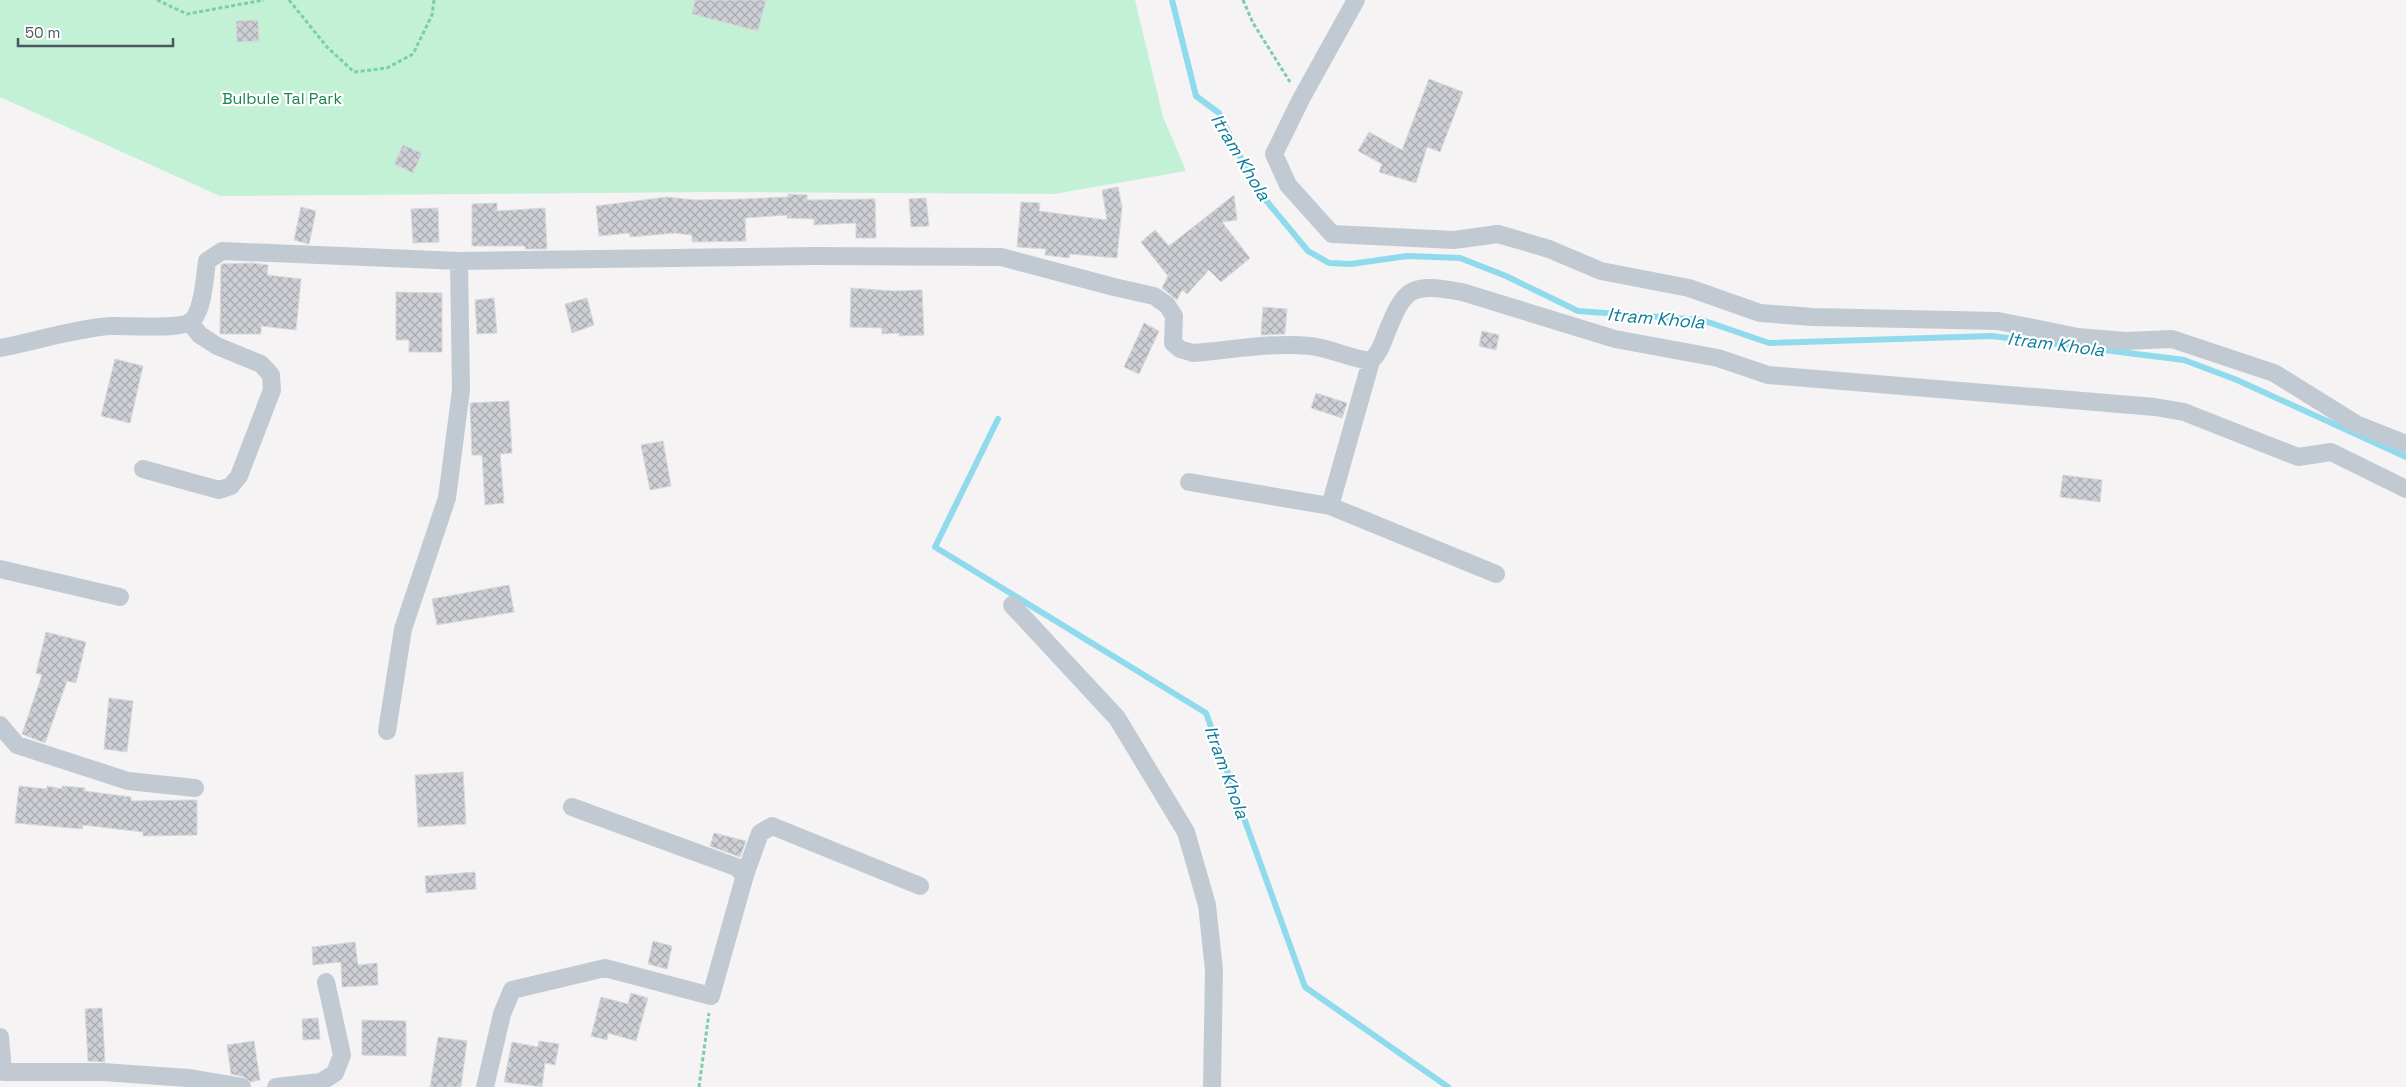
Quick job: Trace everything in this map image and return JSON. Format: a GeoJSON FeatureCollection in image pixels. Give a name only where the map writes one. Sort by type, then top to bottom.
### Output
{"type":"FeatureCollection","features":[{"type":"Feature","properties":{"kind":"street"},"geometry":{"type":"LineString","coordinates":[[1356,0],[1301,99],[1274,154],[1288,185],[1332,234],[1454,240],[1498,234],[1549,249],[1602,271],[1689,288],[1760,314],[1812,318],[1998,321],[2087,338],[2125,341],[2172,339],[2274,373],[2356,424],[2406,444]]}},
{"type":"Feature","properties":{"kind":"street"},"geometry":{"type":"LineString","coordinates":[[0,348],[109,326],[178,326],[190,323],[199,313],[207,261],[222,251],[460,261],[804,256],[1001,257],[1114,288],[1154,296],[1167,305],[1174,316],[1173,343],[1180,349],[1193,353],[1294,344],[1313,346],[1358,360],[1371,361]]}},
{"type":"Feature","properties":{"kind":"street"},"geometry":{"type":"LineString","coordinates":[[387,731],[403,629],[447,498],[461,390],[460,261]]}},
{"type":"Feature","properties":{"kind":"street"},"geometry":{"type":"LineString","coordinates":[[1330,506],[1371,361],[1379,353],[1396,308],[1404,297],[1417,288],[1439,288],[1462,292],[1615,339],[1718,358],[1768,376],[2145,406],[2184,412],[2298,457],[2331,452],[2406,489]]}},
{"type":"Feature","properties":{"kind":"street"},"geometry":{"type":"LineString","coordinates":[[143,470],[219,490],[231,486],[239,476],[272,390],[271,376],[261,364],[217,346],[200,335],[190,323]]}},
{"type":"Feature","properties":{"kind":"street"},"geometry":{"type":"LineString","coordinates":[[1189,482],[1330,506],[1496,574]]}},
{"type":"Feature","properties":{"kind":"street"},"geometry":{"type":"LineString","coordinates":[[0,569],[120,596]]}},
{"type":"Feature","properties":{"kind":"street"},"geometry":{"type":"LineString","coordinates":[[1012,605],[1117,718],[1186,832],[1208,905],[1214,970],[1212,1087]]}},
{"type":"Feature","properties":{"kind":"street"},"geometry":{"type":"LineString","coordinates":[[0,725],[18,745],[128,781],[195,788]]}},
{"type":"Feature","properties":{"kind":"street"},"geometry":{"type":"LineString","coordinates":[[572,807],[736,867],[745,875]]}},
{"type":"Feature","properties":{"kind":"street"},"geometry":{"type":"LineString","coordinates":[[485,1087],[502,1014],[512,990],[605,968],[711,996],[745,875],[760,833],[772,826],[920,886]]}},
{"type":"Feature","properties":{"kind":"street"},"geometry":{"type":"LineString","coordinates":[[276,1087],[321,1082],[335,1073],[342,1055],[326,982]]}},
{"type":"Feature","properties":{"kind":"street"},"geometry":{"type":"LineString","coordinates":[[0,1037],[3,1080],[103,1072],[188,1078],[242,1087]]}},
{"type":"Feature","properties":{"kind":"path"},"geometry":{"type":"LineString","coordinates":[[158,0],[187,14],[264,0]]}},
{"type":"Feature","properties":{"kind":"path"},"geometry":{"type":"LineString","coordinates":[[289,0],[328,47],[354,72],[387,68],[413,54],[432,15],[434,0]]}},
{"type":"Feature","properties":{"kind":"path"},"geometry":{"type":"LineString","coordinates":[[1244,0],[1253,23],[1301,99]]}},
{"type":"Feature","properties":{"kind":"path"},"geometry":{"type":"LineString","coordinates":[[699,1087],[711,996]]}},
{"type":"Feature","properties":{"kind":"green space","name":"Bulbule Tal Park"},"geometry":{"type":"Polygon","coordinates":[[[0,0],[1135,0],[1163,117],[1186,171],[1054,194],[714,192],[220,196],[0,97],[0,0]]]}},
{"type":"Feature","properties":{"kind":"building"},"geometry":{"type":"Polygon","coordinates":[[[695,0],[766,0],[758,31],[692,14],[695,0]]]}},
{"type":"Feature","properties":{"kind":"building"},"geometry":{"type":"Polygon","coordinates":[[[258,20],[259,41],[237,42],[236,21],[258,20]]]}},
{"type":"Feature","properties":{"kind":"building"},"geometry":{"type":"Polygon","coordinates":[[[1429,79],[1463,92],[1440,152],[1427,147],[1416,183],[1379,172],[1382,164],[1358,151],[1369,132],[1402,150],[1429,79]]]}},
{"type":"Feature","properties":{"kind":"building"},"geometry":{"type":"Polygon","coordinates":[[[403,145],[422,153],[413,173],[394,164],[403,145]]]}},
{"type":"Feature","properties":{"kind":"building"},"geometry":{"type":"Polygon","coordinates":[[[1118,187],[1122,207],[1117,258],[1070,254],[1069,258],[1045,255],[1046,249],[1017,247],[1021,202],[1040,203],[1039,211],[1107,220],[1102,190],[1118,187]]]}},
{"type":"Feature","properties":{"kind":"building"},"geometry":{"type":"Polygon","coordinates":[[[788,194],[807,195],[807,200],[875,199],[876,238],[856,238],[856,223],[814,225],[814,219],[787,218],[787,215],[745,218],[746,241],[692,242],[692,235],[675,233],[630,237],[629,233],[599,236],[596,206],[667,197],[695,200],[744,199],[788,197],[788,194]]]}},
{"type":"Feature","properties":{"kind":"building"},"geometry":{"type":"Polygon","coordinates":[[[1234,195],[1237,220],[1222,222],[1250,258],[1221,282],[1209,270],[1187,294],[1182,290],[1177,300],[1162,288],[1168,276],[1141,242],[1155,230],[1169,246],[1234,195]]]}},
{"type":"Feature","properties":{"kind":"building"},"geometry":{"type":"Polygon","coordinates":[[[926,198],[929,226],[911,227],[909,199],[926,198]]]}},
{"type":"Feature","properties":{"kind":"building"},"geometry":{"type":"Polygon","coordinates":[[[497,203],[497,211],[545,208],[547,249],[525,249],[525,246],[472,246],[472,204],[497,203]]]}},
{"type":"Feature","properties":{"kind":"building"},"geometry":{"type":"Polygon","coordinates":[[[301,207],[316,211],[309,244],[294,240],[301,207]]]}},
{"type":"Feature","properties":{"kind":"building"},"geometry":{"type":"Polygon","coordinates":[[[438,208],[439,242],[413,243],[411,209],[438,208]]]}},
{"type":"Feature","properties":{"kind":"building"},"geometry":{"type":"Polygon","coordinates":[[[252,263],[268,265],[267,275],[301,279],[296,330],[261,326],[261,334],[220,334],[221,264],[252,263]]]}},
{"type":"Feature","properties":{"kind":"building"},"geometry":{"type":"Polygon","coordinates":[[[851,288],[894,291],[922,290],[924,335],[899,336],[899,333],[882,334],[882,328],[850,327],[851,288]]]}},
{"type":"Feature","properties":{"kind":"building"},"geometry":{"type":"Polygon","coordinates":[[[396,292],[442,293],[442,352],[409,352],[409,340],[396,340],[396,292]]]}},
{"type":"Feature","properties":{"kind":"building"},"geometry":{"type":"Polygon","coordinates":[[[494,298],[497,333],[477,334],[475,300],[494,298]]]}},
{"type":"Feature","properties":{"kind":"building"},"geometry":{"type":"Polygon","coordinates":[[[587,298],[594,325],[572,333],[565,304],[587,298]]]}},
{"type":"Feature","properties":{"kind":"building"},"geometry":{"type":"Polygon","coordinates":[[[1263,307],[1287,309],[1285,334],[1261,335],[1263,307]]]}},
{"type":"Feature","properties":{"kind":"building"},"geometry":{"type":"Polygon","coordinates":[[[1144,323],[1159,331],[1139,374],[1124,367],[1144,323]]]}},
{"type":"Feature","properties":{"kind":"building"},"geometry":{"type":"Polygon","coordinates":[[[1482,331],[1499,335],[1496,350],[1479,346],[1482,331]]]}},
{"type":"Feature","properties":{"kind":"building"},"geometry":{"type":"Polygon","coordinates":[[[115,359],[143,366],[130,423],[101,416],[115,359]]]}},
{"type":"Feature","properties":{"kind":"building"},"geometry":{"type":"Polygon","coordinates":[[[1316,393],[1347,403],[1342,418],[1311,408],[1316,393]]]}},
{"type":"Feature","properties":{"kind":"building"},"geometry":{"type":"Polygon","coordinates":[[[509,401],[512,453],[500,454],[504,503],[485,505],[482,455],[472,455],[470,403],[509,401]]]}},
{"type":"Feature","properties":{"kind":"building"},"geometry":{"type":"Polygon","coordinates":[[[663,441],[671,486],[650,490],[641,445],[663,441]]]}},
{"type":"Feature","properties":{"kind":"building"},"geometry":{"type":"Polygon","coordinates":[[[2063,475],[2102,480],[2100,502],[2060,497],[2063,475]]]}},
{"type":"Feature","properties":{"kind":"building"},"geometry":{"type":"Polygon","coordinates":[[[509,585],[514,612],[437,625],[432,599],[509,585]]]}},
{"type":"Feature","properties":{"kind":"building"},"geometry":{"type":"Polygon","coordinates":[[[46,632],[86,642],[76,683],[67,681],[45,743],[22,734],[42,675],[36,673],[46,632]]]}},
{"type":"Feature","properties":{"kind":"building"},"geometry":{"type":"Polygon","coordinates":[[[109,698],[133,701],[127,752],[104,749],[109,698]]]}},
{"type":"Feature","properties":{"kind":"building"},"geometry":{"type":"Polygon","coordinates":[[[463,772],[466,824],[418,827],[415,775],[463,772]]]}},
{"type":"Feature","properties":{"kind":"building"},"geometry":{"type":"Polygon","coordinates":[[[19,786],[47,789],[47,786],[62,789],[62,786],[85,788],[85,791],[131,797],[131,801],[197,800],[197,835],[143,836],[143,832],[83,825],[82,829],[15,823],[19,786]]]}},
{"type":"Feature","properties":{"kind":"building"},"geometry":{"type":"Polygon","coordinates":[[[714,833],[746,841],[740,857],[710,846],[714,833]]]}},
{"type":"Feature","properties":{"kind":"building"},"geometry":{"type":"Polygon","coordinates":[[[475,872],[476,889],[426,893],[425,876],[475,872]]]}},
{"type":"Feature","properties":{"kind":"building"},"geometry":{"type":"Polygon","coordinates":[[[653,941],[672,946],[667,969],[648,964],[653,941]]]}},
{"type":"Feature","properties":{"kind":"building"},"geometry":{"type":"Polygon","coordinates":[[[355,942],[358,965],[377,963],[378,985],[342,987],[341,962],[313,965],[312,947],[355,942]]]}},
{"type":"Feature","properties":{"kind":"building"},"geometry":{"type":"Polygon","coordinates":[[[631,993],[648,998],[636,1041],[608,1033],[607,1040],[591,1036],[601,997],[628,1004],[631,993]]]}},
{"type":"Feature","properties":{"kind":"building"},"geometry":{"type":"Polygon","coordinates":[[[102,1008],[105,1062],[88,1061],[85,1009],[102,1008]]]}},
{"type":"Feature","properties":{"kind":"building"},"geometry":{"type":"Polygon","coordinates":[[[318,1018],[320,1039],[303,1040],[302,1019],[318,1018]]]}},
{"type":"Feature","properties":{"kind":"building"},"geometry":{"type":"Polygon","coordinates":[[[362,1020],[406,1021],[406,1056],[362,1055],[362,1020]]]}},
{"type":"Feature","properties":{"kind":"building"},"geometry":{"type":"Polygon","coordinates":[[[438,1037],[467,1041],[461,1087],[430,1087],[438,1037]]]}},
{"type":"Feature","properties":{"kind":"building"},"geometry":{"type":"Polygon","coordinates":[[[254,1041],[260,1080],[251,1082],[244,1077],[231,1074],[227,1045],[254,1041]]]}},
{"type":"Feature","properties":{"kind":"building"},"geometry":{"type":"Polygon","coordinates":[[[539,1041],[559,1044],[555,1065],[545,1063],[542,1087],[504,1082],[512,1042],[538,1047],[539,1041]]]}},
{"type":"Feature","properties":{"kind":"waterway","name":"Itram Khola"},"geometry":{"type":"LineString","coordinates":[[1172,0],[1196,96],[1219,113],[1255,187],[1308,251],[1329,263],[1351,264],[1407,256],[1460,258],[1506,276],[1578,311],[1702,320],[1769,343],[1992,336],[2184,360],[2237,380],[2406,457]]}},
{"type":"Feature","properties":{"kind":"waterway","name":"Itram Khola"},"geometry":{"type":"LineString","coordinates":[[998,419],[935,547],[1206,713],[1305,987],[1448,1087]]}}]}
